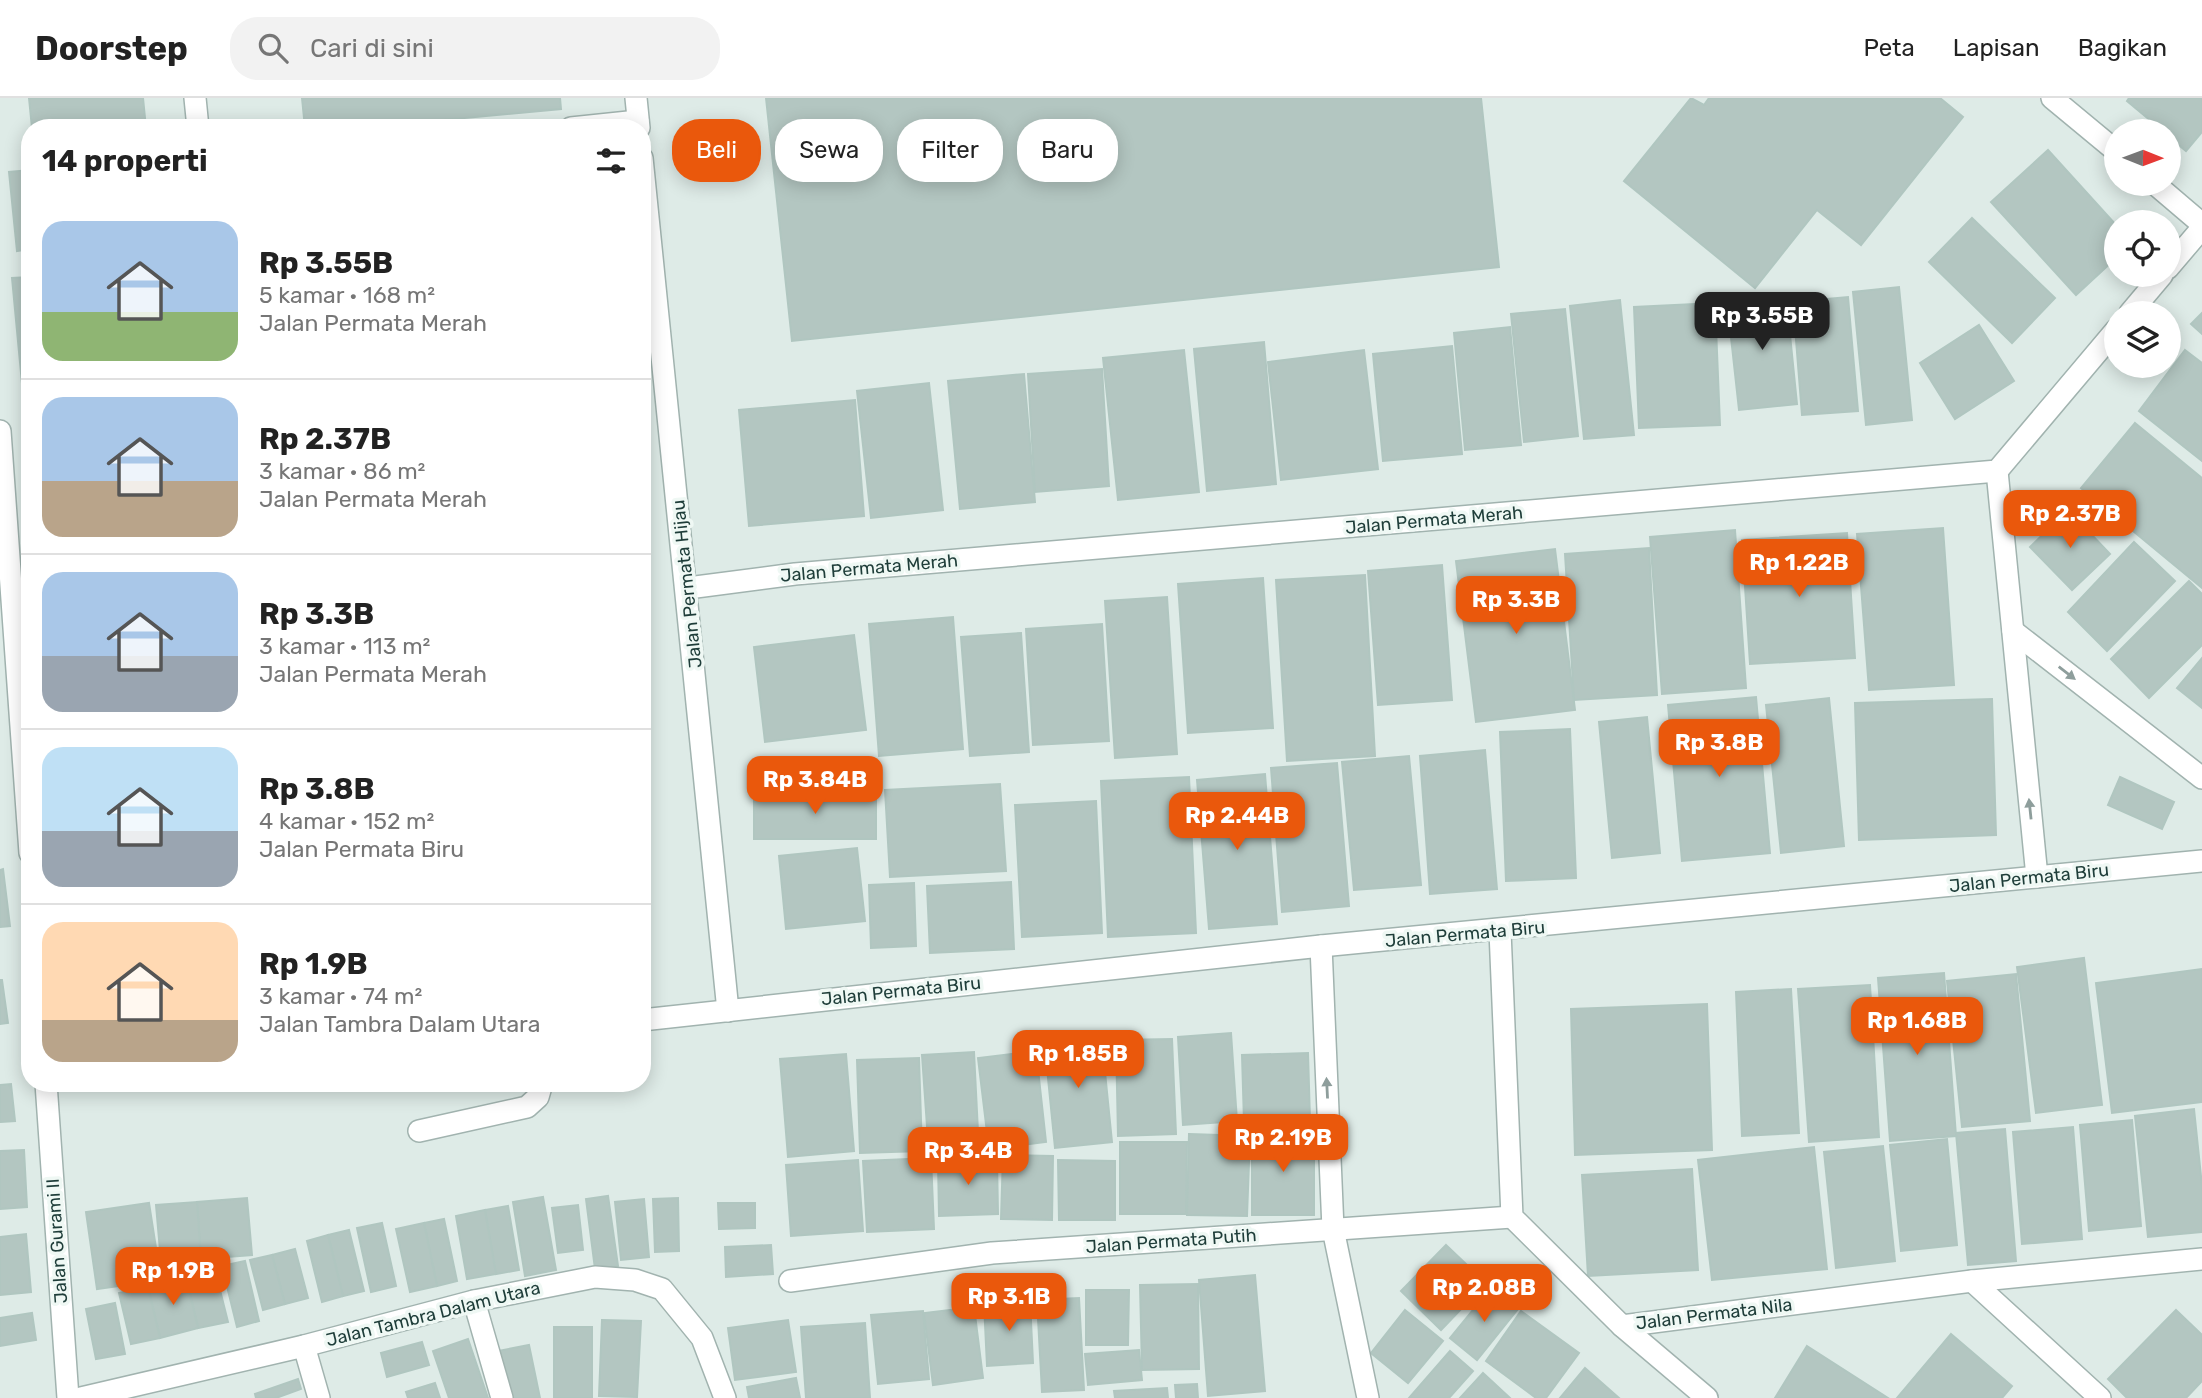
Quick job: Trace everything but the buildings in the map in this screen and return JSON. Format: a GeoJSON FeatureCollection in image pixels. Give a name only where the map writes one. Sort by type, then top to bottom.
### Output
{"type":"FeatureCollection","features":[{"type":"Feature","properties":{"kind":"street"},"geometry":{"type":"LineString","coordinates":[[195,98],[197,119]]}},
{"type":"Feature","properties":{"kind":"street"},"geometry":{"type":"LineString","coordinates":[[636,98],[638,119]]}},
{"type":"Feature","properties":{"kind":"street"},"geometry":{"type":"LineString","coordinates":[[2052,98],[2104,141]]}},
{"type":"Feature","properties":{"kind":"street"},"geometry":{"type":"LineString","coordinates":[[2168,196],[2202,226],[2181,252]]}},
{"type":"Feature","properties":{"kind":"street","name":"Jalan Permata Hijau"},"geometry":{"type":"LineString","coordinates":[[651,242],[688,587],[728,1011]]}},
{"type":"Feature","properties":{"kind":"street"},"geometry":{"type":"LineString","coordinates":[[2140,301],[2152,287]]}},
{"type":"Feature","properties":{"kind":"street"},"geometry":{"type":"LineString","coordinates":[[2037,877],[1997,471],[2104,344]]}},
{"type":"Feature","properties":{"kind":"street"},"geometry":{"type":"LineString","coordinates":[[0,431],[21,726]]}},
{"type":"Feature","properties":{"kind":"street","name":"Jalan Permata Merah"},"geometry":{"type":"LineString","coordinates":[[688,587],[795,574],[1997,471]]}},
{"type":"Feature","properties":{"kind":"street"},"geometry":{"type":"LineString","coordinates":[[2013,631],[2202,778]]}},
{"type":"Feature","properties":{"kind":"street","name":"Jalan Permata Biru"},"geometry":{"type":"LineString","coordinates":[[651,1019],[1321,946],[1500,931],[2202,861]]}},
{"type":"Feature","properties":{"kind":"street"},"geometry":{"type":"LineString","coordinates":[[1500,931],[1512,1217]]}},
{"type":"Feature","properties":{"kind":"street"},"geometry":{"type":"LineString","coordinates":[[1321,946],[1333,1230],[1368,1398]]}},
{"type":"Feature","properties":{"kind":"street","name":"Jalan Gurami II"},"geometry":{"type":"LineString","coordinates":[[47,1092],[68,1398]]}},
{"type":"Feature","properties":{"kind":"street"},"geometry":{"type":"LineString","coordinates":[[419,1130],[527,1107],[539,1092]]}},
{"type":"Feature","properties":{"kind":"street","name":"Jalan Permata Putih"},"geometry":{"type":"LineString","coordinates":[[790,1281],[992,1253],[1512,1217]]}},
{"type":"Feature","properties":{"kind":"street","name":"Jalan Permata Nila"},"geometry":{"type":"LineString","coordinates":[[1512,1217],[1622,1326],[1972,1281],[2202,1259]]}},
{"type":"Feature","properties":{"kind":"street","name":"Jalan Tambra Dalam Utara"},"geometry":{"type":"LineString","coordinates":[[81,1398],[116,1394],[474,1301],[594,1277],[635,1280],[662,1289],[702,1338],[725,1398]]}},
{"type":"Feature","properties":{"kind":"street"},"geometry":{"type":"LineString","coordinates":[[1972,1281],[2099,1398]]}},
{"type":"Feature","properties":{"kind":"street"},"geometry":{"type":"LineString","coordinates":[[474,1301],[502,1398]]}},
{"type":"Feature","properties":{"kind":"street"},"geometry":{"type":"LineString","coordinates":[[1622,1326],[1707,1398]]}},
{"type":"Feature","properties":{"kind":"street"},"geometry":{"type":"LineString","coordinates":[[304,1346],[319,1398]]}}]}
